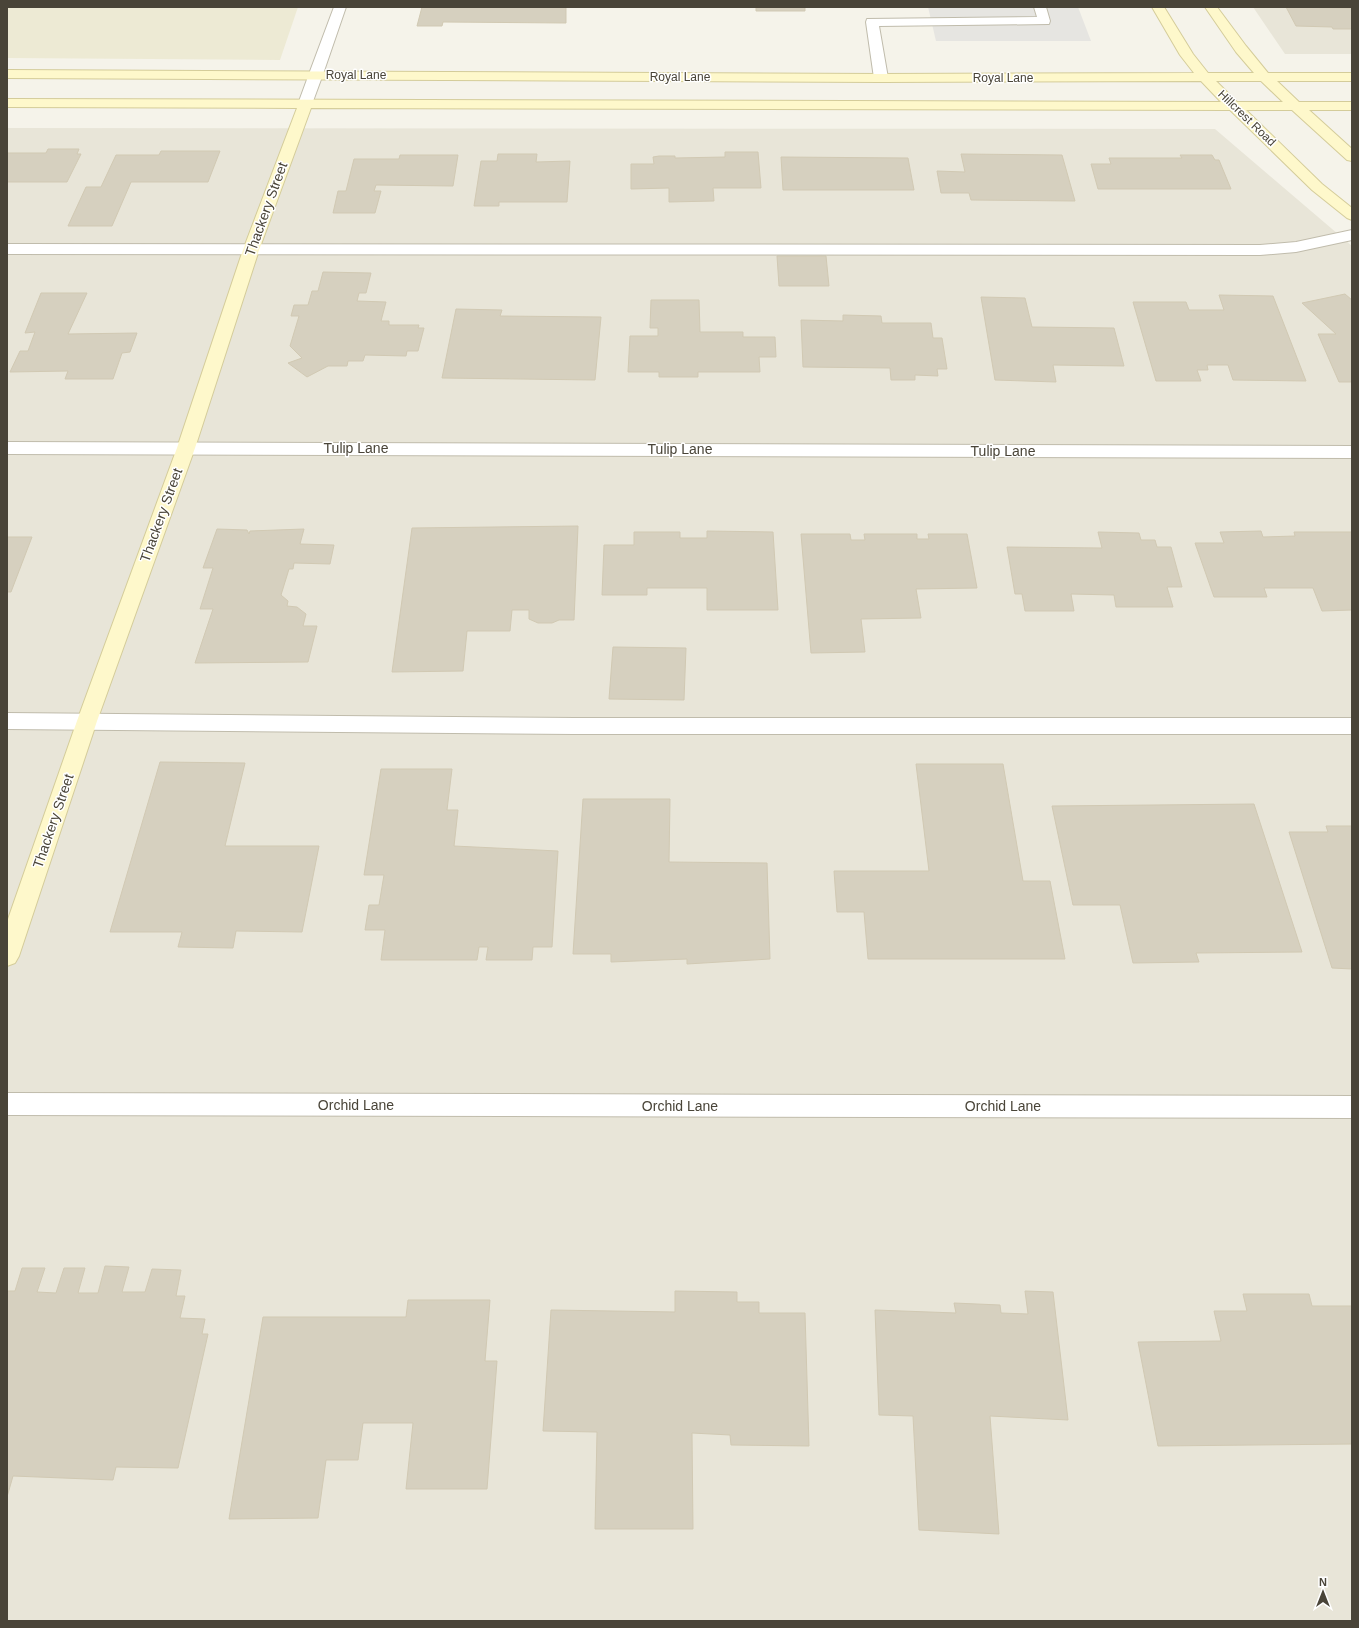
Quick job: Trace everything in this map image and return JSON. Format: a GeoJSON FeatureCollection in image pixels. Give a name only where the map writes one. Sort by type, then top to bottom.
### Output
{"type":"FeatureCollection","features":[{"type":"Feature","properties":{"kind":"main road","name":"Hillcrest Road"},"geometry":{"type":"LineString","coordinates":[[1158,7],[1187,55],[1204,77],[1317,187],[1352,215]]}},
{"type":"Feature","properties":{"kind":"main road"},"geometry":{"type":"LineString","coordinates":[[1211,7],[1241,49],[1264,77],[1352,157]]}},
{"type":"Feature","properties":{"kind":"main road","name":"Royal Lane"},"geometry":{"type":"LineString","coordinates":[[7,74],[316,74],[881,78],[1352,77]]}},
{"type":"Feature","properties":{"kind":"main road","name":"Royal Lane"},"geometry":{"type":"LineString","coordinates":[[7,103],[1352,106]]}},
{"type":"Feature","properties":{"kind":"main road","name":"Thackery Street"},"geometry":{"type":"LineString","coordinates":[[7,956],[87,721],[186,448],[251,250],[305,104]]}},
{"type":"Feature","properties":{"kind":"street","name":"Thackery Street"},"geometry":{"type":"LineString","coordinates":[[305,104],[340,7]]}},
{"type":"Feature","properties":{"kind":"street"},"geometry":{"type":"LineString","coordinates":[[958,7],[962,22]]}},
{"type":"Feature","properties":{"kind":"street"},"geometry":{"type":"LineString","coordinates":[[881,78],[872,22],[1044,21],[1040,7]]}},
{"type":"Feature","properties":{"kind":"street"},"geometry":{"type":"LineString","coordinates":[[7,249],[1260,250],[1296,247],[1352,235]]}},
{"type":"Feature","properties":{"kind":"street","name":"Tulip Lane"},"geometry":{"type":"LineString","coordinates":[[7,448],[1352,452]]}},
{"type":"Feature","properties":{"kind":"street"},"geometry":{"type":"LineString","coordinates":[[7,721],[575,726],[1352,726]]}},
{"type":"Feature","properties":{"kind":"street","name":"Orchid Lane"},"geometry":{"type":"LineString","coordinates":[[7,1104],[1352,1107]]}},
{"type":"Feature","properties":{"kind":"shaded area"},"geometry":{"type":"Polygon","coordinates":[[[7,7],[298,7],[280,60],[7,58],[7,7]]]}},
{"type":"Feature","properties":{"kind":"shaded area"},"geometry":{"type":"Polygon","coordinates":[[[928,7],[1078,7],[1091,41],[936,41],[928,7]]]}},
{"type":"Feature","properties":{"kind":"shaded area"},"geometry":{"type":"Polygon","coordinates":[[[1253,7],[1352,7],[1352,54],[1285,54],[1253,7]]]}},
{"type":"Feature","properties":{"kind":"shaded area"},"geometry":{"type":"Polygon","coordinates":[[[7,128],[1215,129],[1352,246],[1352,1621],[7,1621],[7,128]]]}},
{"type":"Feature","properties":{"kind":"building"},"geometry":{"type":"Polygon","coordinates":[[[422,7],[566,7],[566,23],[443,22],[442,26],[417,26],[422,7]]]}},
{"type":"Feature","properties":{"kind":"building"},"geometry":{"type":"Polygon","coordinates":[[[756,7],[805,7],[805,11],[756,11],[756,7]]]}},
{"type":"Feature","properties":{"kind":"building"},"geometry":{"type":"Polygon","coordinates":[[[1286,7],[1352,8],[1352,29],[1296,26],[1286,7]]]}},
{"type":"Feature","properties":{"kind":"building"},"geometry":{"type":"Polygon","coordinates":[[[48,149],[79,149],[77,154],[81,154],[67,182],[7,182],[7,153],[46,153],[48,149]]]}},
{"type":"Feature","properties":{"kind":"building"},"geometry":{"type":"Polygon","coordinates":[[[161,151],[220,151],[208,182],[131,182],[112,226],[68,226],[86,187],[101,187],[116,155],[159,155],[161,151]]]}},
{"type":"Feature","properties":{"kind":"building"},"geometry":{"type":"Polygon","coordinates":[[[725,152],[758,152],[761,188],[713,188],[714,201],[669,202],[669,188],[631,189],[631,164],[654,164],[653,157],[659,156],[675,156],[675,158],[725,157],[725,152]]]}},
{"type":"Feature","properties":{"kind":"building"},"geometry":{"type":"Polygon","coordinates":[[[498,154],[537,154],[536,162],[570,161],[567,202],[499,202],[499,206],[474,206],[481,161],[497,161],[498,154]]]}},
{"type":"Feature","properties":{"kind":"building"},"geometry":{"type":"Polygon","coordinates":[[[961,154],[1062,155],[1075,201],[971,200],[969,193],[941,193],[937,171],[965,172],[961,154]]]}},
{"type":"Feature","properties":{"kind":"building"},"geometry":{"type":"Polygon","coordinates":[[[400,155],[458,155],[453,186],[376,185],[374,191],[381,191],[375,213],[333,213],[338,191],[346,191],[354,159],[399,159],[400,155]]]}},
{"type":"Feature","properties":{"kind":"building"},"geometry":{"type":"Polygon","coordinates":[[[1180,155],[1212,155],[1215,160],[1219,160],[1231,189],[1098,189],[1091,164],[1111,164],[1109,158],[1182,158],[1180,155]]]}},
{"type":"Feature","properties":{"kind":"building"},"geometry":{"type":"Polygon","coordinates":[[[781,157],[908,158],[914,190],[783,190],[781,157]]]}},
{"type":"Feature","properties":{"kind":"building"},"geometry":{"type":"Polygon","coordinates":[[[777,256],[826,256],[829,286],[779,286],[777,256]]]}},
{"type":"Feature","properties":{"kind":"building"},"geometry":{"type":"Polygon","coordinates":[[[323,272],[371,273],[366,293],[359,293],[357,301],[386,302],[381,321],[389,321],[389,325],[419,325],[418,328],[424,328],[418,351],[407,351],[406,356],[365,355],[363,361],[348,361],[347,366],[328,366],[307,377],[288,363],[302,358],[290,346],[299,316],[291,316],[294,305],[308,305],[312,291],[318,291],[323,272]]]}},
{"type":"Feature","properties":{"kind":"building"},"geometry":{"type":"Polygon","coordinates":[[[41,293],[87,293],[68,334],[137,333],[130,352],[122,353],[113,379],[65,379],[68,371],[10,372],[20,351],[28,351],[35,332],[25,333],[41,293]]]}},
{"type":"Feature","properties":{"kind":"building"},"geometry":{"type":"Polygon","coordinates":[[[1345,294],[1352,300],[1352,382],[1339,382],[1318,334],[1336,334],[1302,303],[1345,294]]]}},
{"type":"Feature","properties":{"kind":"building"},"geometry":{"type":"Polygon","coordinates":[[[1219,295],[1273,296],[1306,381],[1233,380],[1228,365],[1207,365],[1208,370],[1197,370],[1201,381],[1156,381],[1133,302],[1186,302],[1189,310],[1224,310],[1219,295]]]}},
{"type":"Feature","properties":{"kind":"building"},"geometry":{"type":"Polygon","coordinates":[[[981,297],[1025,298],[1032,327],[1114,328],[1124,366],[1053,365],[1056,382],[995,380],[981,297]]]}},
{"type":"Feature","properties":{"kind":"building"},"geometry":{"type":"Polygon","coordinates":[[[651,300],[699,300],[700,332],[743,332],[743,337],[775,337],[776,357],[759,357],[760,372],[698,372],[698,377],[659,377],[659,372],[628,372],[630,336],[658,336],[658,328],[650,328],[651,300]]]}},
{"type":"Feature","properties":{"kind":"building"},"geometry":{"type":"Polygon","coordinates":[[[456,309],[502,310],[500,316],[601,317],[595,380],[442,378],[456,309]]]}},
{"type":"Feature","properties":{"kind":"building"},"geometry":{"type":"Polygon","coordinates":[[[843,315],[881,316],[882,323],[931,323],[933,338],[942,338],[947,369],[937,369],[938,376],[915,375],[915,380],[891,380],[890,368],[803,367],[801,320],[843,321],[843,315]]]}},
{"type":"Feature","properties":{"kind":"building"},"geometry":{"type":"Polygon","coordinates":[[[578,526],[574,620],[559,620],[552,623],[538,623],[529,619],[529,610],[512,610],[510,631],[467,631],[463,671],[392,672],[412,528],[578,526]]]}},
{"type":"Feature","properties":{"kind":"building"},"geometry":{"type":"Polygon","coordinates":[[[217,529],[247,530],[249,534],[250,531],[304,529],[300,544],[334,545],[330,564],[294,563],[293,569],[289,569],[281,595],[288,601],[287,606],[297,607],[306,614],[303,626],[317,626],[308,662],[195,663],[213,609],[200,609],[213,568],[203,568],[217,529]]]}},
{"type":"Feature","properties":{"kind":"building"},"geometry":{"type":"Polygon","coordinates":[[[707,531],[773,532],[778,610],[707,610],[707,588],[647,588],[647,595],[602,595],[604,545],[634,545],[634,532],[680,532],[680,538],[707,538],[707,531]]]}},
{"type":"Feature","properties":{"kind":"building"},"geometry":{"type":"Polygon","coordinates":[[[1261,531],[1263,537],[1295,536],[1294,532],[1352,532],[1352,610],[1322,611],[1313,588],[1264,588],[1267,597],[1214,597],[1195,543],[1224,543],[1220,532],[1261,531]]]}},
{"type":"Feature","properties":{"kind":"building"},"geometry":{"type":"Polygon","coordinates":[[[1098,532],[1139,533],[1141,540],[1155,540],[1157,547],[1171,547],[1182,587],[1167,587],[1173,607],[1116,607],[1114,595],[1071,594],[1074,611],[1025,611],[1022,594],[1015,594],[1007,547],[1102,548],[1098,532]]]}},
{"type":"Feature","properties":{"kind":"building"},"geometry":{"type":"Polygon","coordinates":[[[801,534],[850,534],[851,540],[865,540],[864,534],[917,534],[917,539],[929,539],[928,534],[967,534],[977,588],[916,589],[921,618],[861,619],[865,652],[811,653],[801,534]]]}},
{"type":"Feature","properties":{"kind":"building"},"geometry":{"type":"Polygon","coordinates":[[[7,537],[32,537],[11,592],[7,592],[7,537]]]}},
{"type":"Feature","properties":{"kind":"building"},"geometry":{"type":"Polygon","coordinates":[[[613,647],[686,648],[684,700],[609,699],[613,647]]]}},
{"type":"Feature","properties":{"kind":"building"},"geometry":{"type":"Polygon","coordinates":[[[160,762],[245,763],[225,846],[319,846],[302,932],[236,931],[233,948],[178,947],[182,932],[110,932],[160,762]]]}},
{"type":"Feature","properties":{"kind":"building"},"geometry":{"type":"Polygon","coordinates":[[[916,764],[1003,764],[1023,881],[1050,881],[1065,959],[868,959],[864,912],[837,912],[834,871],[929,871],[916,764]]]}},
{"type":"Feature","properties":{"kind":"building"},"geometry":{"type":"Polygon","coordinates":[[[381,769],[452,769],[447,810],[458,810],[454,846],[558,851],[552,947],[533,947],[532,960],[486,960],[488,947],[479,947],[477,960],[381,960],[385,930],[365,930],[369,905],[379,905],[384,875],[364,875],[381,769]]]}},
{"type":"Feature","properties":{"kind":"building"},"geometry":{"type":"Polygon","coordinates":[[[583,799],[670,799],[669,862],[767,863],[770,959],[687,964],[687,959],[611,962],[611,954],[573,954],[583,799]]]}},
{"type":"Feature","properties":{"kind":"building"},"geometry":{"type":"Polygon","coordinates":[[[1254,804],[1302,952],[1196,953],[1199,962],[1133,963],[1120,905],[1073,905],[1052,806],[1254,804]]]}},
{"type":"Feature","properties":{"kind":"building"},"geometry":{"type":"Polygon","coordinates":[[[1326,826],[1352,826],[1352,969],[1332,968],[1289,832],[1328,832],[1326,826]]]}},
{"type":"Feature","properties":{"kind":"building"},"geometry":{"type":"Polygon","coordinates":[[[105,1266],[129,1267],[122,1292],[145,1292],[152,1269],[181,1270],[176,1296],[185,1296],[180,1318],[205,1319],[202,1334],[208,1334],[178,1468],[116,1467],[113,1480],[13,1476],[7,1497],[7,1291],[15,1291],[22,1268],[45,1268],[37,1292],[56,1293],[64,1268],[85,1268],[78,1293],[98,1293],[105,1266]]]}},
{"type":"Feature","properties":{"kind":"building"},"geometry":{"type":"Polygon","coordinates":[[[675,1291],[737,1292],[737,1302],[759,1302],[759,1313],[805,1313],[809,1446],[731,1445],[730,1435],[692,1433],[693,1529],[595,1529],[597,1432],[543,1431],[551,1310],[675,1312],[675,1291]]]}},
{"type":"Feature","properties":{"kind":"building"},"geometry":{"type":"Polygon","coordinates":[[[1025,1291],[1053,1292],[1068,1420],[990,1416],[999,1534],[919,1530],[913,1416],[879,1415],[875,1310],[956,1313],[954,1303],[1000,1305],[1001,1313],[1028,1314],[1025,1291]]]}},
{"type":"Feature","properties":{"kind":"building"},"geometry":{"type":"Polygon","coordinates":[[[1243,1294],[1309,1294],[1312,1306],[1352,1306],[1352,1444],[1158,1446],[1138,1342],[1221,1341],[1214,1311],[1247,1311],[1243,1294]]]}},
{"type":"Feature","properties":{"kind":"building"},"geometry":{"type":"Polygon","coordinates":[[[408,1300],[490,1300],[485,1361],[497,1361],[487,1489],[406,1489],[413,1423],[363,1423],[358,1460],[326,1460],[318,1518],[229,1519],[263,1317],[406,1317],[408,1300]]]}}]}
